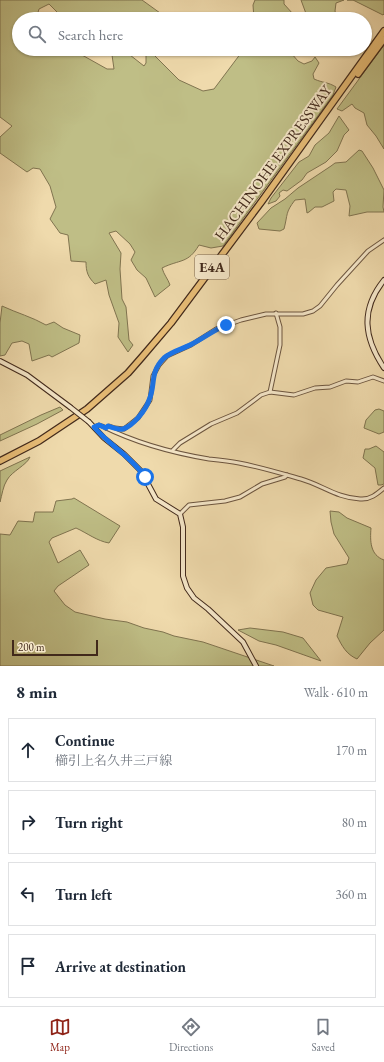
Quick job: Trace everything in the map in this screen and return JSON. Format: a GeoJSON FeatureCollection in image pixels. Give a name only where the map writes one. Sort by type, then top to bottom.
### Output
{"type":"FeatureCollection","features":[{"type":"Feature","properties":{"kind":"highway","name":"HACHINOHE EXPRESSWAY"},"geometry":{"type":"LineString","coordinates":[[372,48],[384,31]]}},
{"type":"Feature","properties":{"kind":"highway","name":"HACHINOHE EXPRESSWAY"},"geometry":{"type":"LineString","coordinates":[[372,55],[384,39]]}},
{"type":"Feature","properties":{"kind":"highway","name":"HACHINOHE EXPRESSWAY"},"geometry":{"type":"LineString","coordinates":[[0,463],[39,441],[87,409],[122,378],[142,357],[175,317],[366,56]]}},
{"type":"Feature","properties":{"kind":"highway","name":"HACHINOHE EXPRESSWAY"},"geometry":{"type":"LineString","coordinates":[[0,463],[40,444],[74,422],[107,396],[144,359],[190,301],[371,56]]}},
{"type":"Feature","properties":{"kind":"main road"},"geometry":{"type":"LineString","coordinates":[[384,280],[373,298],[367,324],[371,345],[384,368]]}},
{"type":"Feature","properties":{"kind":"main road"},"geometry":{"type":"LineString","coordinates":[[0,361],[27,375],[89,422],[104,438],[124,454],[141,471],[158,501],[180,514],[183,527],[183,576],[188,588],[194,598],[243,642],[256,666]]}},
{"type":"Feature","properties":{"kind":"street"},"geometry":{"type":"LineString","coordinates":[[106,428],[108,426],[124,429],[138,418],[150,400],[153,376],[159,365],[167,356],[191,345],[216,329],[251,316],[276,313],[303,314],[316,310],[368,251],[384,240]]}},
{"type":"Feature","properties":{"kind":"street"},"geometry":{"type":"LineString","coordinates":[[270,392],[280,345],[280,327],[276,313]]}},
{"type":"Feature","properties":{"kind":"street"},"geometry":{"type":"LineString","coordinates":[[173,450],[180,443],[211,424],[237,414],[261,395],[270,392],[299,395],[315,388],[330,387],[346,381],[358,382],[373,377],[384,381]]}},
{"type":"Feature","properties":{"kind":"street"},"geometry":{"type":"LineString","coordinates":[[94,427],[99,425],[131,439],[208,459],[252,466],[287,475],[314,483],[345,498],[362,500],[374,496],[384,488]]}},
{"type":"Feature","properties":{"kind":"street"},"geometry":{"type":"LineString","coordinates":[[180,514],[189,505],[225,501],[240,497],[262,484],[285,477],[287,475]]}},
{"type":"Feature","properties":{"kind":"shaded area"},"geometry":{"type":"Polygon","coordinates":[[[0,0],[142,0],[159,12],[57,12],[49,4],[39,9],[38,12],[12,12],[12,56],[84,56],[107,69],[114,69],[112,56],[131,56],[144,66],[146,63],[146,56],[155,56],[179,80],[203,91],[214,89],[239,56],[294,56],[298,61],[304,64],[312,61],[315,57],[319,63],[313,74],[314,79],[336,87],[333,95],[223,246],[211,248],[199,245],[187,258],[162,268],[170,285],[155,297],[146,278],[137,270],[131,260],[135,252],[130,244],[116,231],[109,233],[121,253],[120,269],[122,299],[126,307],[129,340],[133,345],[128,352],[118,337],[119,323],[109,295],[106,280],[95,284],[88,274],[86,262],[71,261],[68,235],[60,233],[50,219],[56,207],[50,186],[40,169],[33,168],[27,172],[0,153],[0,137],[12,126],[0,117],[0,0]]]}},
{"type":"Feature","properties":{"kind":"shaded area"},"geometry":{"type":"Polygon","coordinates":[[[255,0],[284,0],[284,4],[291,12],[254,12],[253,5],[255,0]]]}},
{"type":"Feature","properties":{"kind":"shaded area"},"geometry":{"type":"Polygon","coordinates":[[[301,0],[344,0],[336,3],[335,12],[305,12],[301,0]]]}},
{"type":"Feature","properties":{"kind":"shaded area"},"geometry":{"type":"Polygon","coordinates":[[[353,0],[384,0],[384,14],[383,15],[353,0]]]}},
{"type":"Feature","properties":{"kind":"shaded area"},"geometry":{"type":"Polygon","coordinates":[[[384,45],[384,149],[367,125],[364,113],[355,108],[352,104],[342,111],[337,109],[384,45]]]}},
{"type":"Feature","properties":{"kind":"shaded area"},"geometry":{"type":"Polygon","coordinates":[[[339,116],[349,130],[344,135],[337,151],[326,162],[307,173],[302,180],[287,191],[283,190],[279,193],[280,196],[276,201],[268,204],[299,162],[309,156],[315,145],[329,133],[339,116]]]}},
{"type":"Feature","properties":{"kind":"shaded area"},"geometry":{"type":"Polygon","coordinates":[[[359,150],[362,151],[373,168],[384,190],[384,212],[367,212],[349,216],[350,206],[346,190],[336,189],[333,192],[334,201],[322,207],[315,207],[307,213],[305,199],[295,200],[288,211],[284,229],[280,231],[259,229],[257,223],[271,208],[335,163],[346,162],[359,150]]]}},
{"type":"Feature","properties":{"kind":"shaded area"},"geometry":{"type":"Polygon","coordinates":[[[2,306],[46,325],[54,322],[63,328],[80,335],[79,343],[52,357],[49,355],[32,361],[29,344],[22,341],[12,343],[5,355],[0,356],[0,323],[2,306]]]}},
{"type":"Feature","properties":{"kind":"shaded area"},"geometry":{"type":"Polygon","coordinates":[[[60,407],[63,410],[0,441],[0,435],[60,407]]]}},
{"type":"Feature","properties":{"kind":"shaded area"},"geometry":{"type":"Polygon","coordinates":[[[379,409],[384,411],[384,432],[379,434],[364,428],[366,420],[375,410],[379,409]]]}},
{"type":"Feature","properties":{"kind":"shaded area"},"geometry":{"type":"Polygon","coordinates":[[[376,446],[384,452],[384,484],[381,485],[378,485],[375,468],[363,458],[365,449],[376,446]]]}},
{"type":"Feature","properties":{"kind":"shaded area"},"geometry":{"type":"Polygon","coordinates":[[[30,457],[26,463],[7,480],[0,502],[0,471],[30,457]]]}},
{"type":"Feature","properties":{"kind":"shaded area"},"geometry":{"type":"Polygon","coordinates":[[[74,498],[120,526],[109,543],[96,539],[76,528],[52,538],[49,542],[58,563],[80,550],[89,565],[58,586],[54,591],[65,605],[75,612],[105,619],[127,622],[174,636],[203,642],[274,666],[0,666],[0,534],[10,535],[18,521],[33,522],[35,512],[53,512],[56,501],[74,498]]]}},
{"type":"Feature","properties":{"kind":"shaded area"},"geometry":{"type":"Polygon","coordinates":[[[330,511],[339,512],[347,518],[371,528],[371,543],[373,551],[379,558],[384,560],[384,630],[370,643],[357,659],[347,652],[337,636],[343,617],[318,610],[313,605],[310,593],[316,580],[326,568],[347,564],[349,558],[334,534],[330,511]]]}},
{"type":"Feature","properties":{"kind":"shaded area"},"geometry":{"type":"Polygon","coordinates":[[[250,628],[283,632],[303,638],[321,661],[276,645],[259,641],[238,630],[250,628]]]}},
{"type":"Feature","properties":{"kind":"route"},"geometry":{"type":"LineString","coordinates":[[145,477],[124,454],[104,438],[94,427],[99,425],[106,428],[108,426],[124,429],[138,418],[150,400],[153,376],[163,359],[176,351],[191,345],[216,329],[226,325]]}}]}
